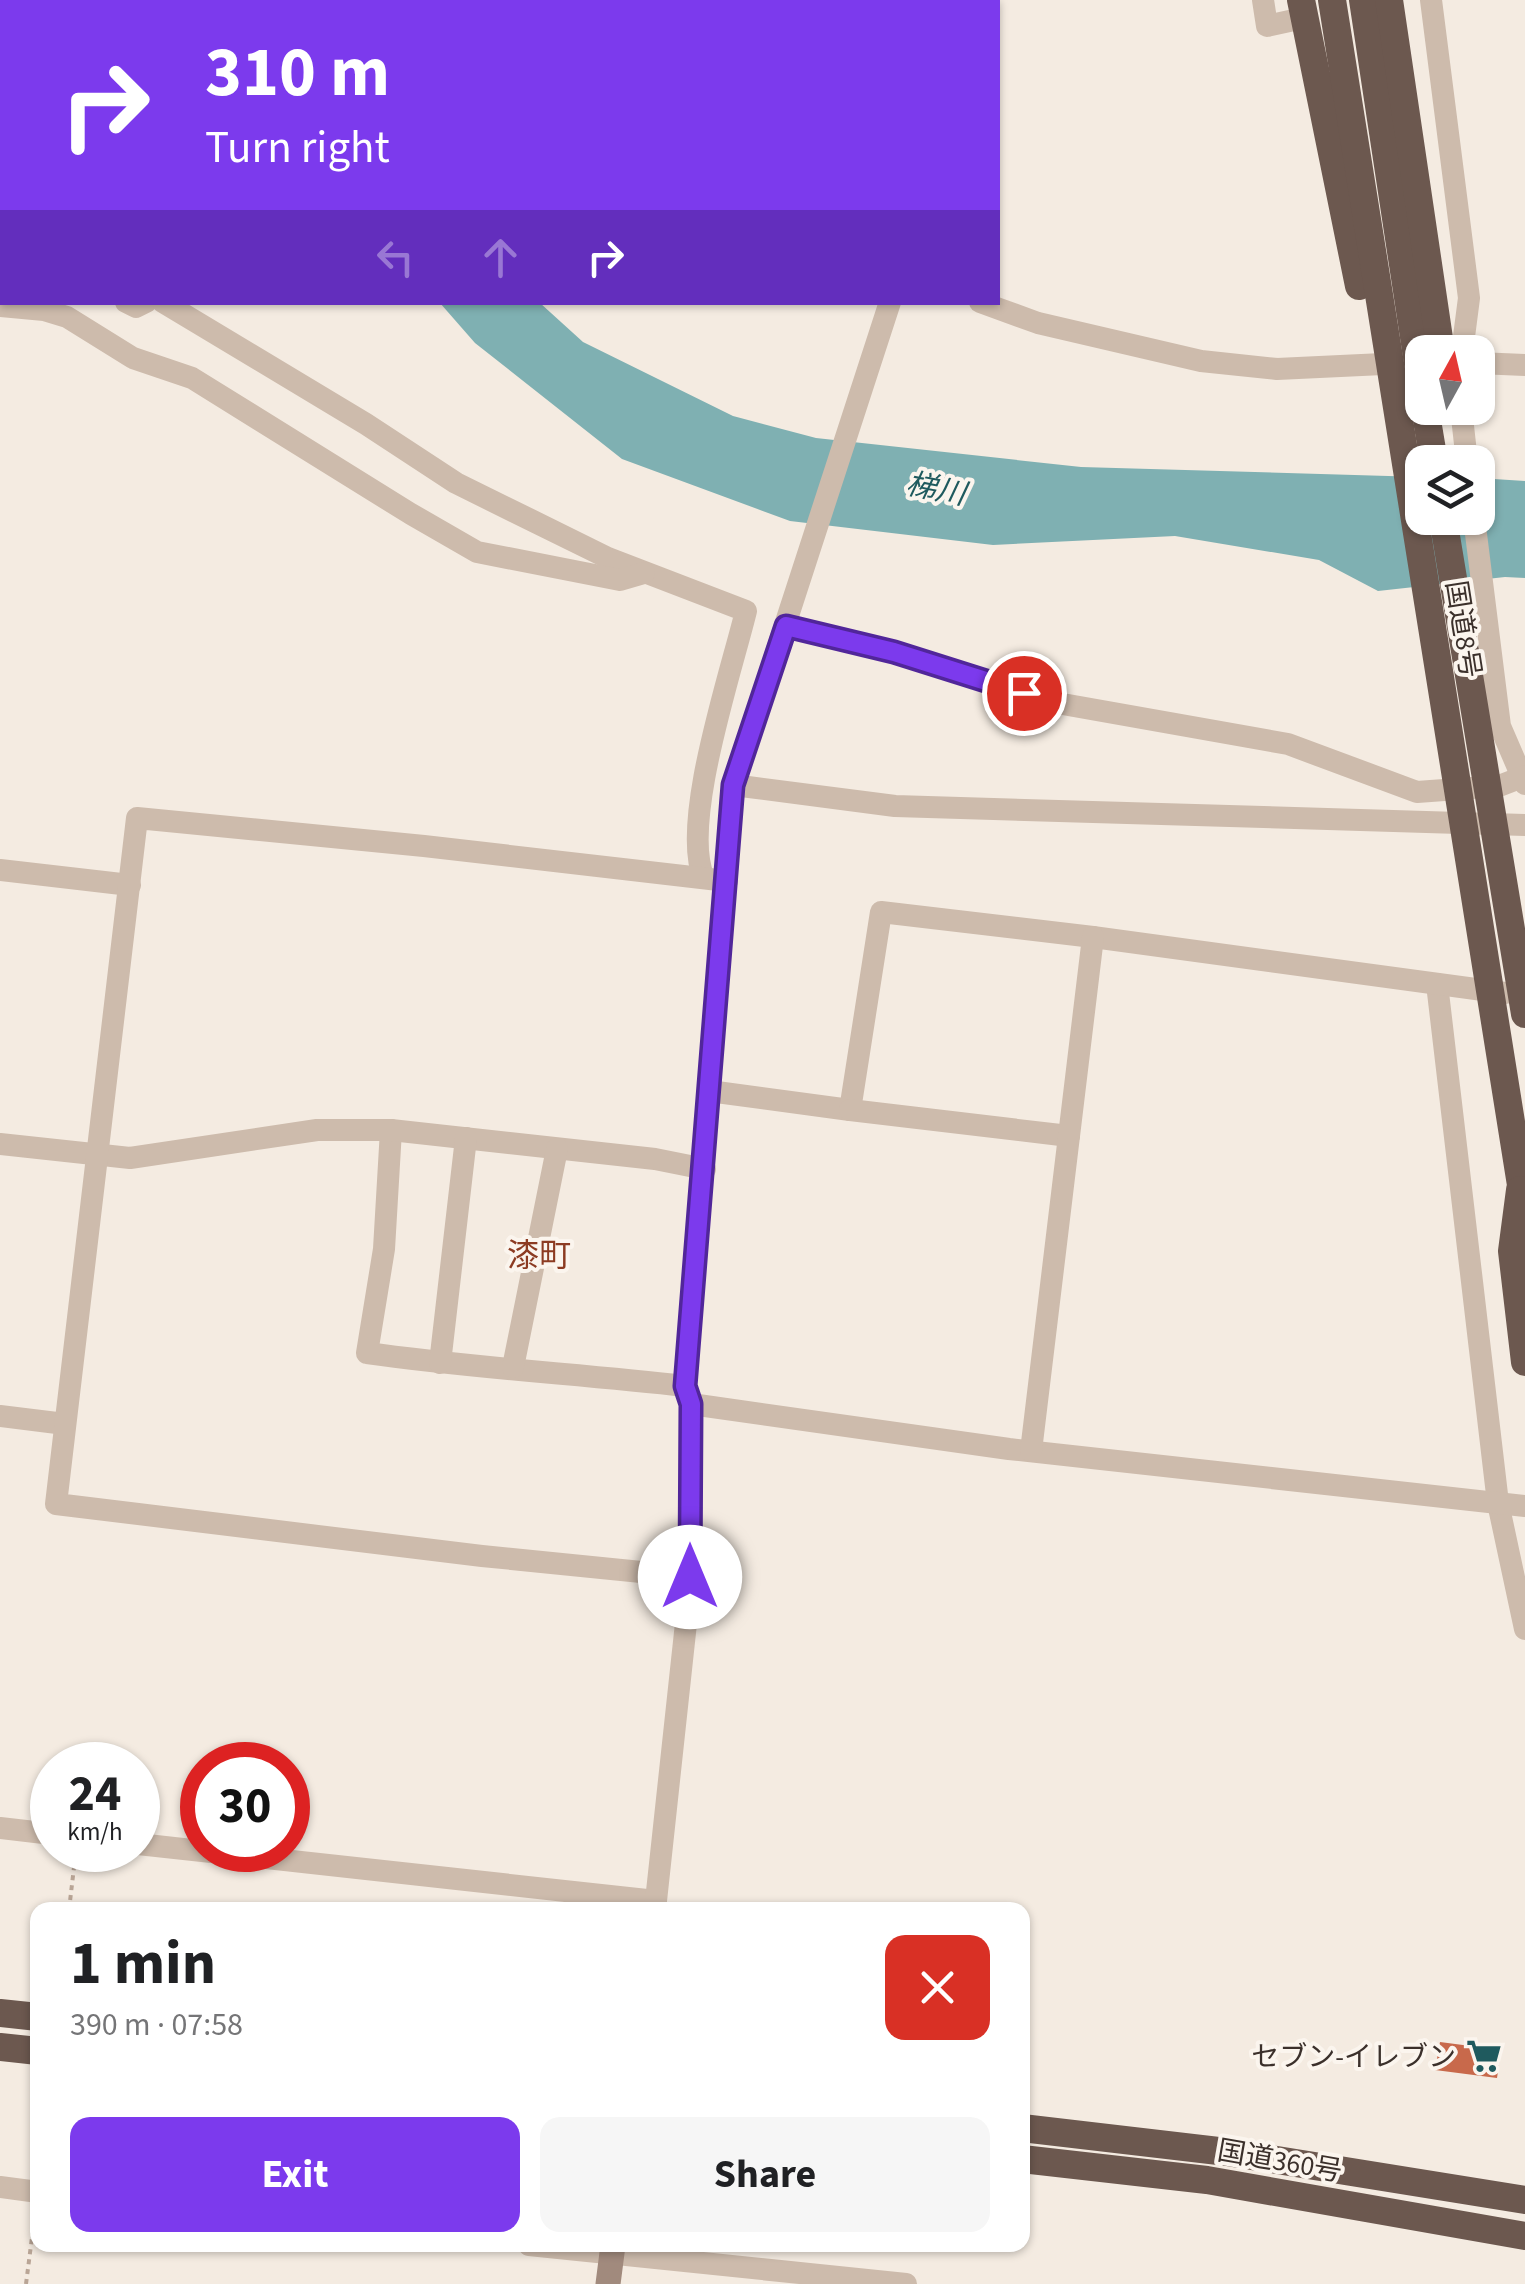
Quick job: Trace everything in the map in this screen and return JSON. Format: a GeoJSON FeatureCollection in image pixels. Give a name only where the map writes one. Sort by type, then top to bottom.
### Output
{"type":"FeatureCollection","features":[{"type":"Feature","properties":{"kind":"highway","name":"国道8号"},"geometry":{"type":"LineString","coordinates":[[1332,0],[1523,1196],[1512,1252],[1525,1362]]}},
{"type":"Feature","properties":{"kind":"highway"},"geometry":{"type":"LineString","coordinates":[[1363,0],[1414,335]]}},
{"type":"Feature","properties":{"kind":"highway"},"geometry":{"type":"LineString","coordinates":[[1389,0],[1438,335]]}},
{"type":"Feature","properties":{"kind":"highway"},"geometry":{"type":"LineString","coordinates":[[1298,10],[1351,252],[1402,452]]}},
{"type":"Feature","properties":{"kind":"highway","name":"国道8号"},"geometry":{"type":"LineString","coordinates":[[1446,535],[1525,1014]]}},
{"type":"Feature","properties":{"kind":"highway"},"geometry":{"type":"LineString","coordinates":[[0,2013],[30,2016]]}},
{"type":"Feature","properties":{"kind":"highway"},"geometry":{"type":"LineString","coordinates":[[0,2047],[30,2050]]}},
{"type":"Feature","properties":{"kind":"highway","name":"国道360号"},"geometry":{"type":"LineString","coordinates":[[1030,2129],[1226,2152],[1525,2200]]}},
{"type":"Feature","properties":{"kind":"highway","name":"国道360号"},"geometry":{"type":"LineString","coordinates":[[1030,2161],[1207,2180],[1525,2236]]}},
{"type":"Feature","properties":{"kind":"main road"},"geometry":{"type":"LineString","coordinates":[[608,2284],[613,2252]]}},
{"type":"Feature","properties":{"kind":"street"},"geometry":{"type":"LineString","coordinates":[[1263,0],[1266,26],[1298,10]]}},
{"type":"Feature","properties":{"kind":"street"},"geometry":{"type":"LineString","coordinates":[[1431,0],[1469,298],[1464,335]]}},
{"type":"Feature","properties":{"kind":"street"},"geometry":{"type":"LineString","coordinates":[[168,305],[456,483],[550,532],[746,612],[698,810],[696,860],[715,880]]}},
{"type":"Feature","properties":{"kind":"street"},"geometry":{"type":"LineString","coordinates":[[656,1902],[690,1577],[688,1394],[710,1091],[715,880],[733,785],[889,305]]}},
{"type":"Feature","properties":{"kind":"street"},"geometry":{"type":"LineString","coordinates":[[988,305],[1038,323],[1202,360],[1277,370],[1405,363]]}},
{"type":"Feature","properties":{"kind":"street"},"geometry":{"type":"LineString","coordinates":[[0,306],[68,316],[132,358],[192,378],[478,552],[620,580],[644,573]]}},
{"type":"Feature","properties":{"kind":"street"},"geometry":{"type":"LineString","coordinates":[[1495,364],[1525,365]]}},
{"type":"Feature","properties":{"kind":"street"},"geometry":{"type":"LineString","coordinates":[[1476,535],[1500,726],[1525,784]]}},
{"type":"Feature","properties":{"kind":"street"},"geometry":{"type":"LineString","coordinates":[[789,617],[1057,703],[1288,744],[1418,792],[1499,786],[1525,776]]}},
{"type":"Feature","properties":{"kind":"street"},"geometry":{"type":"LineString","coordinates":[[733,785],[895,806],[1525,825]]}},
{"type":"Feature","properties":{"kind":"street"},"geometry":{"type":"LineString","coordinates":[[690,1577],[56,1504],[137,818],[715,880]]}},
{"type":"Feature","properties":{"kind":"street"},"geometry":{"type":"LineString","coordinates":[[0,870],[130,885]]}},
{"type":"Feature","properties":{"kind":"street"},"geometry":{"type":"LineString","coordinates":[[850,1110],[881,912],[1093,936],[1525,995]]}},
{"type":"Feature","properties":{"kind":"street"},"geometry":{"type":"LineString","coordinates":[[1030,1451],[1093,936]]}},
{"type":"Feature","properties":{"kind":"street"},"geometry":{"type":"LineString","coordinates":[[1437,984],[1498,1503],[1525,1629]]}},
{"type":"Feature","properties":{"kind":"street"},"geometry":{"type":"LineString","coordinates":[[710,1091],[1069,1136]]}},
{"type":"Feature","properties":{"kind":"street"},"geometry":{"type":"LineString","coordinates":[[0,1144],[130,1158],[317,1130],[391,1130],[655,1159],[704,1169]]}},
{"type":"Feature","properties":{"kind":"street"},"geometry":{"type":"LineString","coordinates":[[391,1130],[384,1249],[367,1354],[513,1367],[1030,1451],[1525,1506]]}},
{"type":"Feature","properties":{"kind":"street"},"geometry":{"type":"LineString","coordinates":[[440,1363],[466,1138]]}},
{"type":"Feature","properties":{"kind":"street"},"geometry":{"type":"LineString","coordinates":[[513,1367],[556,1149]]}},
{"type":"Feature","properties":{"kind":"street"},"geometry":{"type":"LineString","coordinates":[[0,1416],[65,1424]]}},
{"type":"Feature","properties":{"kind":"street"},"geometry":{"type":"LineString","coordinates":[[0,1828],[30,1831]]}},
{"type":"Feature","properties":{"kind":"street"},"geometry":{"type":"LineString","coordinates":[[160,1847],[631,1902]]}},
{"type":"Feature","properties":{"kind":"street"},"geometry":{"type":"LineString","coordinates":[[0,2187],[30,2191]]}},
{"type":"Feature","properties":{"kind":"street"},"geometry":{"type":"LineString","coordinates":[[630,2252],[906,2284]]}},
{"type":"Feature","properties":{"kind":"path"},"geometry":{"type":"LineString","coordinates":[[70,1902],[73,1872]]}},
{"type":"Feature","properties":{"kind":"path"},"geometry":{"type":"LineString","coordinates":[[26,2284],[30,2251]]}},
{"type":"Feature","properties":{"kind":"water","name":"梯川"},"geometry":{"type":"Polygon","coordinates":[[[442,305],[542,305],[583,342],[733,416],[816,438],[1081,467],[1405,477],[1405,535],[1495,535],[1495,479],[1525,481],[1525,578],[1378,591],[1319,560],[1175,536],[993,545],[790,521],[622,459],[475,343],[442,305]]]}},
{"type":"Feature","properties":{"kind":"building"},"geometry":{"type":"Polygon","coordinates":[[[1440,2042],[1501,2050],[1497,2078],[1435,2070],[1440,2042]]]}},
{"type":"Feature","properties":{"kind":"place","name":"セブン-イレブン"},"geometry":{"type":"Point","coordinates":[1484,2056]}},
{"type":"Feature","properties":{"kind":"district","name":"漆町"},"geometry":{"type":"Point","coordinates":[539,1255]}},
{"type":"Feature","properties":{"kind":"route"},"geometry":{"type":"LineString","coordinates":[[690,1577],[691,1404],[685,1386],[733,785],[786,626],[894,652],[1024,693]]}}]}
